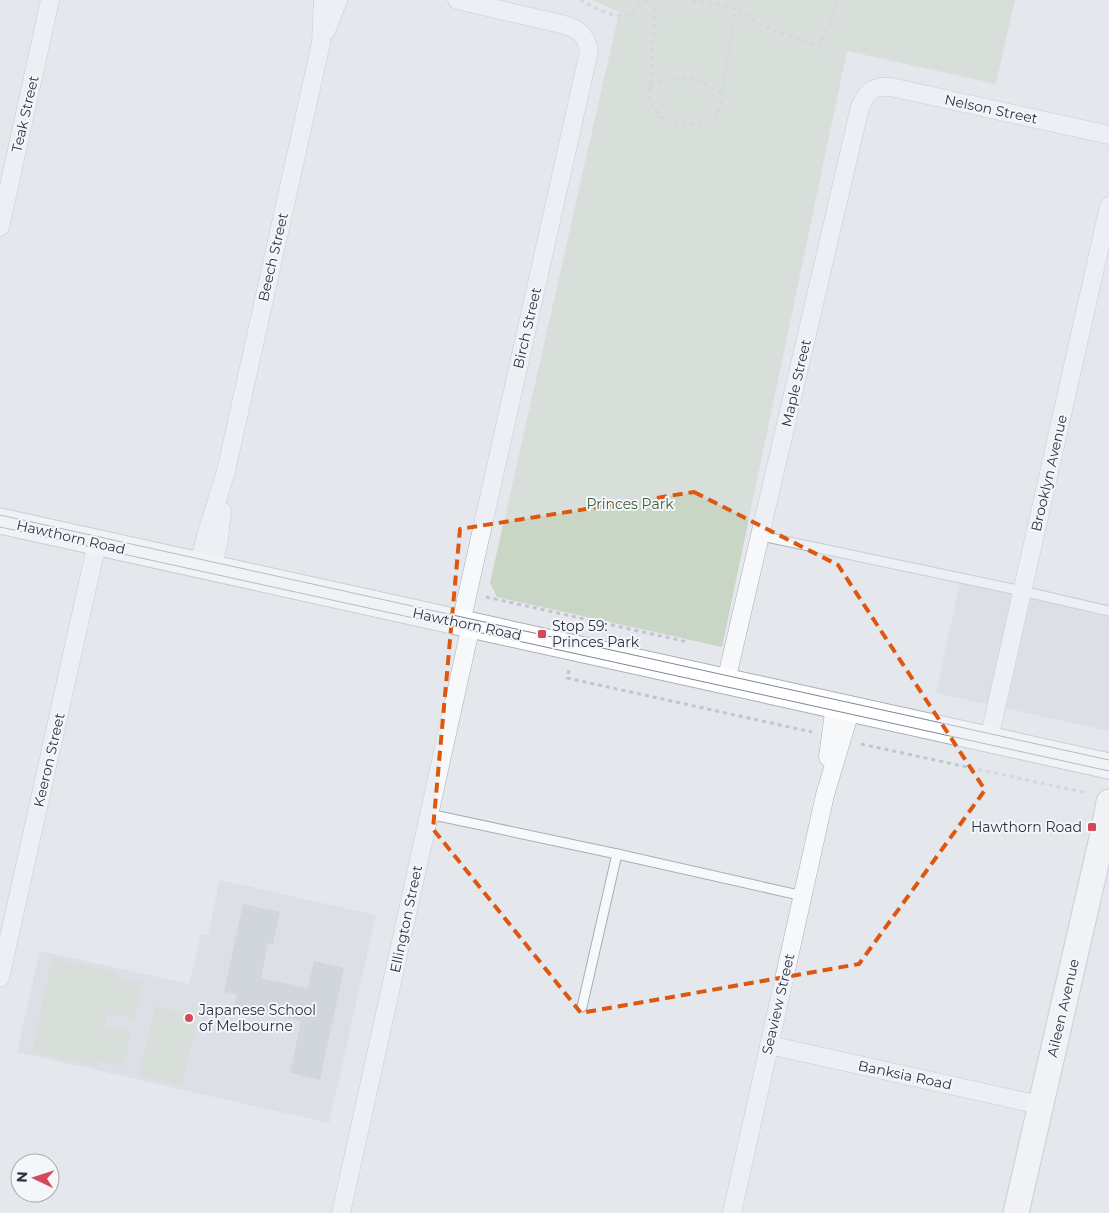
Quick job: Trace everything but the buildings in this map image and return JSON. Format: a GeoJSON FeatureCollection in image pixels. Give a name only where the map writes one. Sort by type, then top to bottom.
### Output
{"type":"FeatureCollection","features":[{"type":"Feature","properties":{"kind":"main road","name":"Hawthorn Road"},"geometry":{"type":"LineString","coordinates":[[0,521],[1109,766]]}},
{"type":"Feature","properties":{"kind":"main road","name":"Aileen Avenue"},"geometry":{"type":"LineString","coordinates":[[1016,1213],[1104,829],[1099,798]]}},
{"type":"Feature","properties":{"kind":"street","name":"Teak Street"},"geometry":{"type":"LineString","coordinates":[[0,227],[50,0]]}},
{"type":"Feature","properties":{"kind":"street","name":"Beech Street"},"geometry":{"type":"LineString","coordinates":[[321,43],[323,0]]}},
{"type":"Feature","properties":{"kind":"street","name":"Beech Street"},"geometry":{"type":"LineString","coordinates":[[206,567],[219,539],[226,471],[321,43],[338,0]]}},
{"type":"Feature","properties":{"kind":"street","name":"Birch Street"},"geometry":{"type":"LineString","coordinates":[[457,0],[578,29],[583,34],[589,51],[468,593],[466,624]]}},
{"type":"Feature","properties":{"kind":"street","name":"Nelson Street"},"geometry":{"type":"LineString","coordinates":[[874,88],[879,86],[891,87],[1109,135]]}},
{"type":"Feature","properties":{"kind":"street","name":"Maple Street"},"geometry":{"type":"LineString","coordinates":[[726,681],[860,107],[864,99],[874,88]]}},
{"type":"Feature","properties":{"kind":"street","name":"Brooklyn Avenue"},"geometry":{"type":"LineString","coordinates":[[989,739],[1109,206]]}},
{"type":"Feature","properties":{"kind":"street","name":"Keeron Street"},"geometry":{"type":"LineString","coordinates":[[0,978],[97,543]]}},
{"type":"Feature","properties":{"kind":"street","name":"Ellington Street"},"geometry":{"type":"LineString","coordinates":[[341,1213],[429,814],[466,624]]}},
{"type":"Feature","properties":{"kind":"street","name":"Seaview Street"},"geometry":{"type":"LineString","coordinates":[[732,1213],[843,706]]}},
{"type":"Feature","properties":{"kind":"street","name":"Banksia Road"},"geometry":{"type":"LineString","coordinates":[[769,1045],[1040,1105]]}},
{"type":"Feature","properties":{"kind":"lane"},"geometry":{"type":"LineString","coordinates":[[760,536],[1109,611]]}},
{"type":"Feature","properties":{"kind":"lane"},"geometry":{"type":"LineString","coordinates":[[429,814],[802,896]]}},
{"type":"Feature","properties":{"kind":"lane"},"geometry":{"type":"LineString","coordinates":[[582,1006],[617,854]]}},
{"type":"Feature","properties":{"kind":"path"},"geometry":{"type":"LineString","coordinates":[[580,0],[610,14],[622,16],[628,15],[649,0]]}},
{"type":"Feature","properties":{"kind":"path"},"geometry":{"type":"LineString","coordinates":[[656,0],[649,100],[661,117],[682,124],[702,123],[715,117],[721,106],[735,8]]}},
{"type":"Feature","properties":{"kind":"path"},"geometry":{"type":"LineString","coordinates":[[684,0],[735,8],[763,25],[819,46],[832,17],[836,0]]}},
{"type":"Feature","properties":{"kind":"path"},"geometry":{"type":"LineString","coordinates":[[650,85],[670,79],[692,78],[723,93]]}},
{"type":"Feature","properties":{"kind":"path"},"geometry":{"type":"LineString","coordinates":[[468,593],[688,642]]}},
{"type":"Feature","properties":{"kind":"path"},"geometry":{"type":"LineString","coordinates":[[581,618],[567,678],[836,737],[1099,798]]}},
{"type":"Feature","properties":{"kind":"highlighted area"},"geometry":{"type":"Polygon","coordinates":[[[694,492],[838,565],[985,790],[859,964],[581,1013],[433,829],[460,529],[694,492]]]}},
{"type":"Feature","properties":{"kind":"shaded area"},"geometry":{"type":"Polygon","coordinates":[[[962,574],[1109,606],[1109,731],[936,693],[962,574]]]}},
{"type":"Feature","properties":{"kind":"shaded area","name":"Japanese School of Melbourne"},"geometry":{"type":"Polygon","coordinates":[[[220,880],[376,915],[329,1123],[17,1052],[40,951],[189,984],[201,934],[208,935],[220,880]]]}},
{"type":"Feature","properties":{"kind":"green space","name":"Princes Park"},"geometry":{"type":"Polygon","coordinates":[[[592,0],[1015,0],[996,84],[847,51],[722,647],[497,597],[490,583],[619,12],[592,0]]]}},
{"type":"Feature","properties":{"kind":"green space"},"geometry":{"type":"Polygon","coordinates":[[[52,958],[117,972],[116,977],[142,982],[134,1019],[108,1013],[105,1026],[131,1032],[124,1067],[97,1061],[96,1066],[32,1052],[52,958]]]}},
{"type":"Feature","properties":{"kind":"green space"},"geometry":{"type":"Polygon","coordinates":[[[155,1006],[198,1015],[182,1086],[139,1076],[155,1006]]]}},
{"type":"Feature","properties":{"kind":"tram line"},"geometry":{"type":"LineString","coordinates":[[0,515],[1109,760]]}},
{"type":"Feature","properties":{"kind":"tram line"},"geometry":{"type":"LineString","coordinates":[[0,527],[1109,771]]}},
{"type":"Feature","properties":{"kind":"place","name":"Stop 59: Princes Park"},"geometry":{"type":"Point","coordinates":[542,634]}},
{"type":"Feature","properties":{"kind":"place","name":"Hawthorn Road"},"geometry":{"type":"Point","coordinates":[1092,827]}},
{"type":"Feature","properties":{"kind":"place","name":"Japanese School of Melbourne"},"geometry":{"type":"Point","coordinates":[189,1018]}}]}
